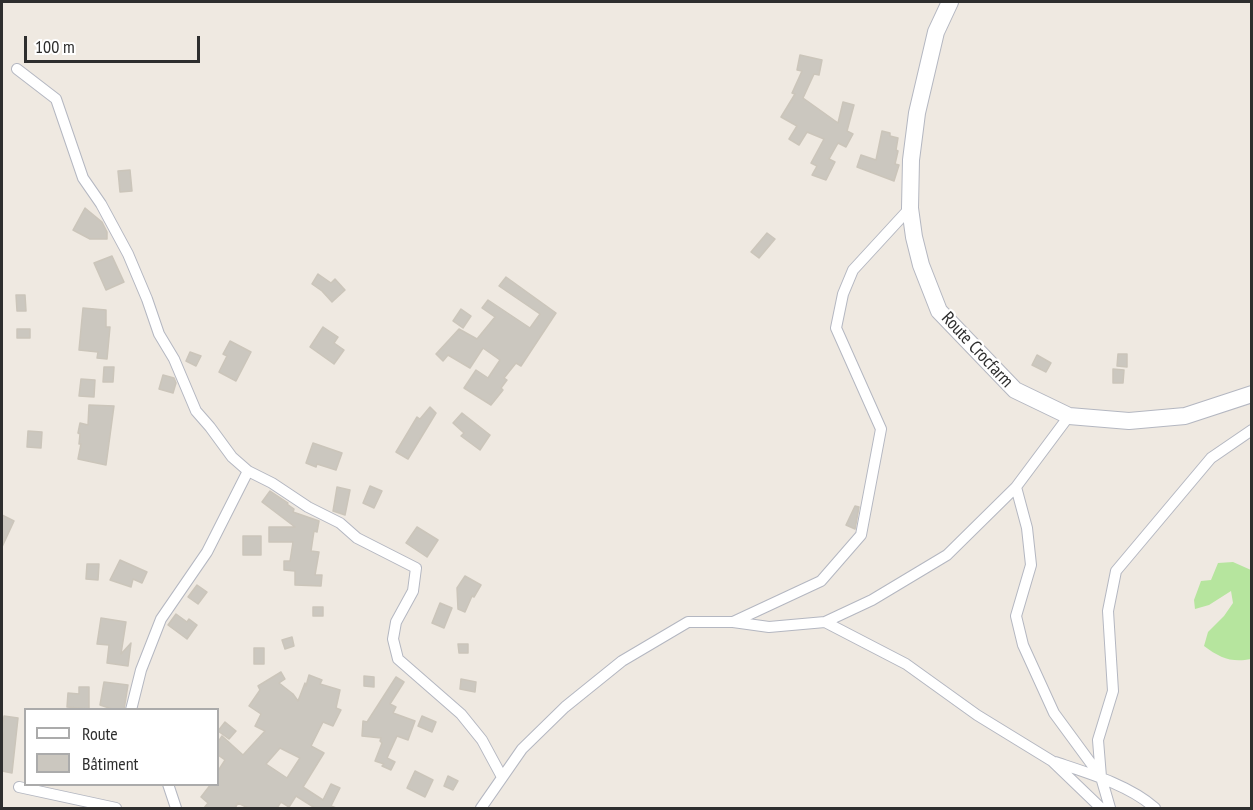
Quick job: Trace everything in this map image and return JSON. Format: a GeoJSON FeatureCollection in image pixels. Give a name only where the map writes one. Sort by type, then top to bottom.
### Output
{"type":"FeatureCollection","features":[{"type":"Feature","properties":{"kind":"street","name":"Route Crocfarm"},"geometry":{"type":"LineString","coordinates":[[950,2],[936,32],[917,112],[911,160],[910,208],[914,237],[921,265],[939,311],[1015,390],[1069,416],[1129,421],[1185,416],[1251,394]]}},
{"type":"Feature","properties":{"kind":"street"},"geometry":{"type":"LineString","coordinates":[[17,69],[56,99],[83,178],[101,204],[128,254],[159,334],[174,359],[196,411],[232,457],[248,471],[340,524],[357,538],[416,568],[413,591],[396,622],[393,639],[398,660],[461,714],[482,740],[502,777]]}},
{"type":"Feature","properties":{"kind":"street"},"geometry":{"type":"LineString","coordinates":[[733,622],[821,582],[861,535],[881,429],[836,328],[843,294],[854,270],[910,208]]}},
{"type":"Feature","properties":{"kind":"street"},"geometry":{"type":"LineString","coordinates":[[481,808],[522,749],[556,716],[622,661],[687,622],[733,622],[769,627],[825,622],[872,600],[947,555],[1016,487],[1069,416]]}},
{"type":"Feature","properties":{"kind":"street"},"geometry":{"type":"LineString","coordinates":[[1110,808],[1101,777],[1098,740],[1113,691],[1108,611],[1116,571],[1211,458],[1251,430]]}},
{"type":"Feature","properties":{"kind":"street"},"geometry":{"type":"LineString","coordinates":[[132,708],[141,670],[161,619],[207,552],[248,471]]}},
{"type":"Feature","properties":{"kind":"street"},"geometry":{"type":"LineString","coordinates":[[1016,487],[1027,528],[1031,565],[1016,616],[1023,645],[1054,713],[1101,777]]}},
{"type":"Feature","properties":{"kind":"street"},"geometry":{"type":"LineString","coordinates":[[825,622],[906,664],[977,715],[1052,761],[1101,808]]}},
{"type":"Feature","properties":{"kind":"street"},"geometry":{"type":"LineString","coordinates":[[1052,761],[1101,777],[1155,808]]}},
{"type":"Feature","properties":{"kind":"street"},"geometry":{"type":"LineString","coordinates":[[169,786],[176,808]]}},
{"type":"Feature","properties":{"kind":"street"},"geometry":{"type":"LineString","coordinates":[[19,787],[116,808]]}},
{"type":"Feature","properties":{"kind":"green space"},"geometry":{"type":"Polygon","coordinates":[[[1233,562],[1251,570],[1251,659],[1226,658],[1204,646],[1208,632],[1233,603],[1231,591],[1209,605],[1195,609],[1194,600],[1201,581],[1211,580],[1218,563],[1233,562]]]}},
{"type":"Feature","properties":{"kind":"building"},"geometry":{"type":"Polygon","coordinates":[[[800,55],[822,60],[819,75],[814,74],[803,98],[838,123],[843,102],[854,105],[847,131],[853,134],[846,147],[838,143],[829,159],[835,162],[826,180],[812,175],[817,166],[811,163],[824,139],[807,132],[799,145],[789,139],[797,126],[781,117],[795,94],[792,93],[802,71],[797,70],[800,55]]]}},
{"type":"Feature","properties":{"kind":"building"},"geometry":{"type":"Polygon","coordinates":[[[882,131],[898,138],[895,164],[899,165],[894,181],[857,167],[861,155],[876,160],[882,131]]]}},
{"type":"Feature","properties":{"kind":"building"},"geometry":{"type":"Polygon","coordinates":[[[130,170],[132,191],[120,192],[118,171],[130,170]]]}},
{"type":"Feature","properties":{"kind":"building"},"geometry":{"type":"Polygon","coordinates":[[[85,208],[102,222],[107,232],[107,239],[90,239],[73,230],[85,208]]]}},
{"type":"Feature","properties":{"kind":"building"},"geometry":{"type":"Polygon","coordinates":[[[767,233],[775,239],[759,258],[751,252],[767,233]]]}},
{"type":"Feature","properties":{"kind":"building"},"geometry":{"type":"Polygon","coordinates":[[[112,256],[124,282],[106,290],[94,263],[112,256]]]}},
{"type":"Feature","properties":{"kind":"building"},"geometry":{"type":"Polygon","coordinates":[[[318,274],[331,283],[335,279],[345,290],[332,302],[312,284],[318,274]]]}},
{"type":"Feature","properties":{"kind":"building"},"geometry":{"type":"Polygon","coordinates":[[[506,277],[556,313],[521,366],[516,363],[504,378],[507,380],[501,388],[503,390],[491,405],[464,388],[476,370],[488,378],[500,360],[483,348],[470,368],[448,355],[443,361],[436,354],[459,329],[477,339],[495,317],[482,308],[488,300],[530,328],[540,314],[499,286],[506,277]]]}},
{"type":"Feature","properties":{"kind":"building"},"geometry":{"type":"Polygon","coordinates":[[[16,295],[25,295],[26,311],[17,311],[16,295]]]}},
{"type":"Feature","properties":{"kind":"building"},"geometry":{"type":"Polygon","coordinates":[[[83,308],[106,310],[106,327],[110,327],[107,359],[97,358],[98,352],[79,350],[83,308]]]}},
{"type":"Feature","properties":{"kind":"building"},"geometry":{"type":"Polygon","coordinates":[[[461,309],[471,316],[463,328],[453,321],[461,309]]]}},
{"type":"Feature","properties":{"kind":"building"},"geometry":{"type":"Polygon","coordinates":[[[323,327],[338,337],[334,343],[344,350],[334,364],[310,347],[323,327]]]}},
{"type":"Feature","properties":{"kind":"building"},"geometry":{"type":"Polygon","coordinates":[[[17,329],[30,329],[30,338],[17,338],[17,329]]]}},
{"type":"Feature","properties":{"kind":"building"},"geometry":{"type":"Polygon","coordinates":[[[230,341],[251,352],[236,381],[219,372],[227,356],[223,354],[230,341]]]}},
{"type":"Feature","properties":{"kind":"building"},"geometry":{"type":"Polygon","coordinates":[[[190,352],[201,356],[196,366],[186,361],[190,352]]]}},
{"type":"Feature","properties":{"kind":"building"},"geometry":{"type":"Polygon","coordinates":[[[1118,354],[1127,354],[1127,367],[1117,366],[1118,354]]]}},
{"type":"Feature","properties":{"kind":"building"},"geometry":{"type":"Polygon","coordinates":[[[1037,355],[1051,363],[1046,372],[1032,365],[1037,355]]]}},
{"type":"Feature","properties":{"kind":"building"},"geometry":{"type":"Polygon","coordinates":[[[104,367],[114,367],[113,382],[103,382],[104,367]]]}},
{"type":"Feature","properties":{"kind":"building"},"geometry":{"type":"Polygon","coordinates":[[[1113,369],[1124,370],[1123,383],[1113,383],[1113,369]]]}},
{"type":"Feature","properties":{"kind":"building"},"geometry":{"type":"Polygon","coordinates":[[[163,375],[174,378],[176,383],[173,393],[159,389],[163,375]]]}},
{"type":"Feature","properties":{"kind":"building"},"geometry":{"type":"Polygon","coordinates":[[[81,379],[95,380],[94,397],[79,396],[81,379]]]}},
{"type":"Feature","properties":{"kind":"building"},"geometry":{"type":"Polygon","coordinates":[[[89,405],[114,406],[106,465],[78,459],[81,444],[79,444],[80,434],[78,433],[80,423],[88,425],[89,405]]]}},
{"type":"Feature","properties":{"kind":"building"},"geometry":{"type":"Polygon","coordinates":[[[430,407],[436,413],[408,459],[396,452],[417,417],[420,419],[430,407]]]}},
{"type":"Feature","properties":{"kind":"building"},"geometry":{"type":"Polygon","coordinates":[[[462,413],[490,435],[480,450],[461,436],[464,433],[453,423],[462,413]]]}},
{"type":"Feature","properties":{"kind":"building"},"geometry":{"type":"Polygon","coordinates":[[[28,431],[42,432],[41,448],[27,447],[28,431]]]}},
{"type":"Feature","properties":{"kind":"building"},"geometry":{"type":"Polygon","coordinates":[[[313,443],[342,453],[336,470],[306,463],[313,443]]]}},
{"type":"Feature","properties":{"kind":"building"},"geometry":{"type":"Polygon","coordinates":[[[370,486],[382,491],[374,508],[363,503],[370,486]]]}},
{"type":"Feature","properties":{"kind":"building"},"geometry":{"type":"Polygon","coordinates":[[[337,487],[350,490],[345,515],[333,511],[337,487]]]}},
{"type":"Feature","properties":{"kind":"building"},"geometry":{"type":"Polygon","coordinates":[[[270,491],[288,503],[294,509],[293,512],[319,521],[317,532],[314,531],[311,551],[319,552],[315,575],[322,575],[321,586],[295,585],[295,571],[284,570],[284,561],[290,561],[293,542],[269,542],[269,527],[295,527],[262,502],[270,491]]]}},
{"type":"Feature","properties":{"kind":"building"},"geometry":{"type":"Polygon","coordinates":[[[855,506],[859,507],[855,529],[846,525],[855,506]]]}},
{"type":"Feature","properties":{"kind":"building"},"geometry":{"type":"Polygon","coordinates":[[[2,515],[14,521],[2,547],[2,515]]]}},
{"type":"Feature","properties":{"kind":"building"},"geometry":{"type":"Polygon","coordinates":[[[417,527],[438,540],[427,557],[406,543],[417,527]]]}},
{"type":"Feature","properties":{"kind":"building"},"geometry":{"type":"Polygon","coordinates":[[[243,536],[261,536],[261,555],[243,555],[243,536]]]}},
{"type":"Feature","properties":{"kind":"building"},"geometry":{"type":"Polygon","coordinates":[[[120,560],[147,572],[142,583],[133,579],[131,587],[110,580],[120,560]]]}},
{"type":"Feature","properties":{"kind":"building"},"geometry":{"type":"Polygon","coordinates":[[[87,564],[99,564],[98,580],[86,579],[87,564]]]}},
{"type":"Feature","properties":{"kind":"building"},"geometry":{"type":"Polygon","coordinates":[[[465,576],[481,585],[474,597],[472,596],[465,612],[458,609],[457,588],[465,576]]]}},
{"type":"Feature","properties":{"kind":"building"},"geometry":{"type":"Polygon","coordinates":[[[197,585],[207,592],[198,604],[188,597],[197,585]]]}},
{"type":"Feature","properties":{"kind":"building"},"geometry":{"type":"Polygon","coordinates":[[[440,603],[452,608],[444,628],[432,623],[440,603]]]}},
{"type":"Feature","properties":{"kind":"building"},"geometry":{"type":"Polygon","coordinates":[[[313,607],[323,607],[323,616],[313,616],[313,607]]]}},
{"type":"Feature","properties":{"kind":"building"},"geometry":{"type":"Polygon","coordinates":[[[176,614],[187,622],[189,619],[197,625],[187,639],[168,625],[176,614]]]}},
{"type":"Feature","properties":{"kind":"building"},"geometry":{"type":"Polygon","coordinates":[[[101,618],[126,622],[121,654],[131,643],[128,666],[107,663],[109,645],[97,644],[101,618]]]}},
{"type":"Feature","properties":{"kind":"building"},"geometry":{"type":"Polygon","coordinates":[[[292,637],[294,646],[285,649],[282,640],[292,637]]]}},
{"type":"Feature","properties":{"kind":"building"},"geometry":{"type":"Polygon","coordinates":[[[458,644],[468,644],[468,653],[459,653],[458,644]]]}},
{"type":"Feature","properties":{"kind":"building"},"geometry":{"type":"Polygon","coordinates":[[[254,648],[264,648],[264,664],[254,664],[254,648]]]}},
{"type":"Feature","properties":{"kind":"building"},"geometry":{"type":"Polygon","coordinates":[[[281,672],[285,679],[279,683],[298,701],[309,675],[322,680],[320,684],[340,690],[336,708],[341,710],[333,726],[323,722],[311,746],[324,753],[303,787],[323,800],[331,784],[340,788],[331,806],[336,808],[315,808],[296,796],[289,807],[281,802],[277,808],[248,808],[238,803],[235,808],[204,808],[208,803],[201,797],[209,786],[219,786],[219,769],[225,760],[219,756],[219,740],[222,736],[243,755],[265,731],[255,726],[261,714],[249,706],[260,690],[258,686],[281,672]],[[280,748],[266,764],[287,778],[300,758],[280,748]]]}},
{"type":"Feature","properties":{"kind":"building"},"geometry":{"type":"Polygon","coordinates":[[[364,676],[374,677],[374,687],[364,686],[364,676]]]}},
{"type":"Feature","properties":{"kind":"building"},"geometry":{"type":"Polygon","coordinates":[[[396,677],[404,682],[390,704],[396,707],[393,713],[415,721],[408,740],[397,736],[387,758],[395,762],[391,770],[375,761],[382,743],[381,738],[362,736],[363,721],[367,722],[396,677]]]}},
{"type":"Feature","properties":{"kind":"building"},"geometry":{"type":"Polygon","coordinates":[[[461,679],[476,682],[475,692],[460,689],[461,679]]]}},
{"type":"Feature","properties":{"kind":"building"},"geometry":{"type":"Polygon","coordinates":[[[104,682],[128,685],[124,708],[109,708],[100,705],[104,682]]]}},
{"type":"Feature","properties":{"kind":"building"},"geometry":{"type":"Polygon","coordinates":[[[79,687],[89,687],[89,708],[67,707],[68,693],[79,694],[79,687]]]}},
{"type":"Feature","properties":{"kind":"building"},"geometry":{"type":"Polygon","coordinates":[[[4,716],[18,718],[12,773],[2,771],[4,716]]]}},
{"type":"Feature","properties":{"kind":"building"},"geometry":{"type":"Polygon","coordinates":[[[422,716],[436,722],[432,732],[418,726],[422,716]]]}},
{"type":"Feature","properties":{"kind":"building"},"geometry":{"type":"Polygon","coordinates":[[[225,722],[236,731],[229,739],[219,730],[225,722]]]}},
{"type":"Feature","properties":{"kind":"building"},"geometry":{"type":"Polygon","coordinates":[[[415,771],[433,780],[425,797],[407,788],[415,771]]]}},
{"type":"Feature","properties":{"kind":"building"},"geometry":{"type":"Polygon","coordinates":[[[448,776],[458,781],[453,790],[444,786],[448,776]]]}}]}
